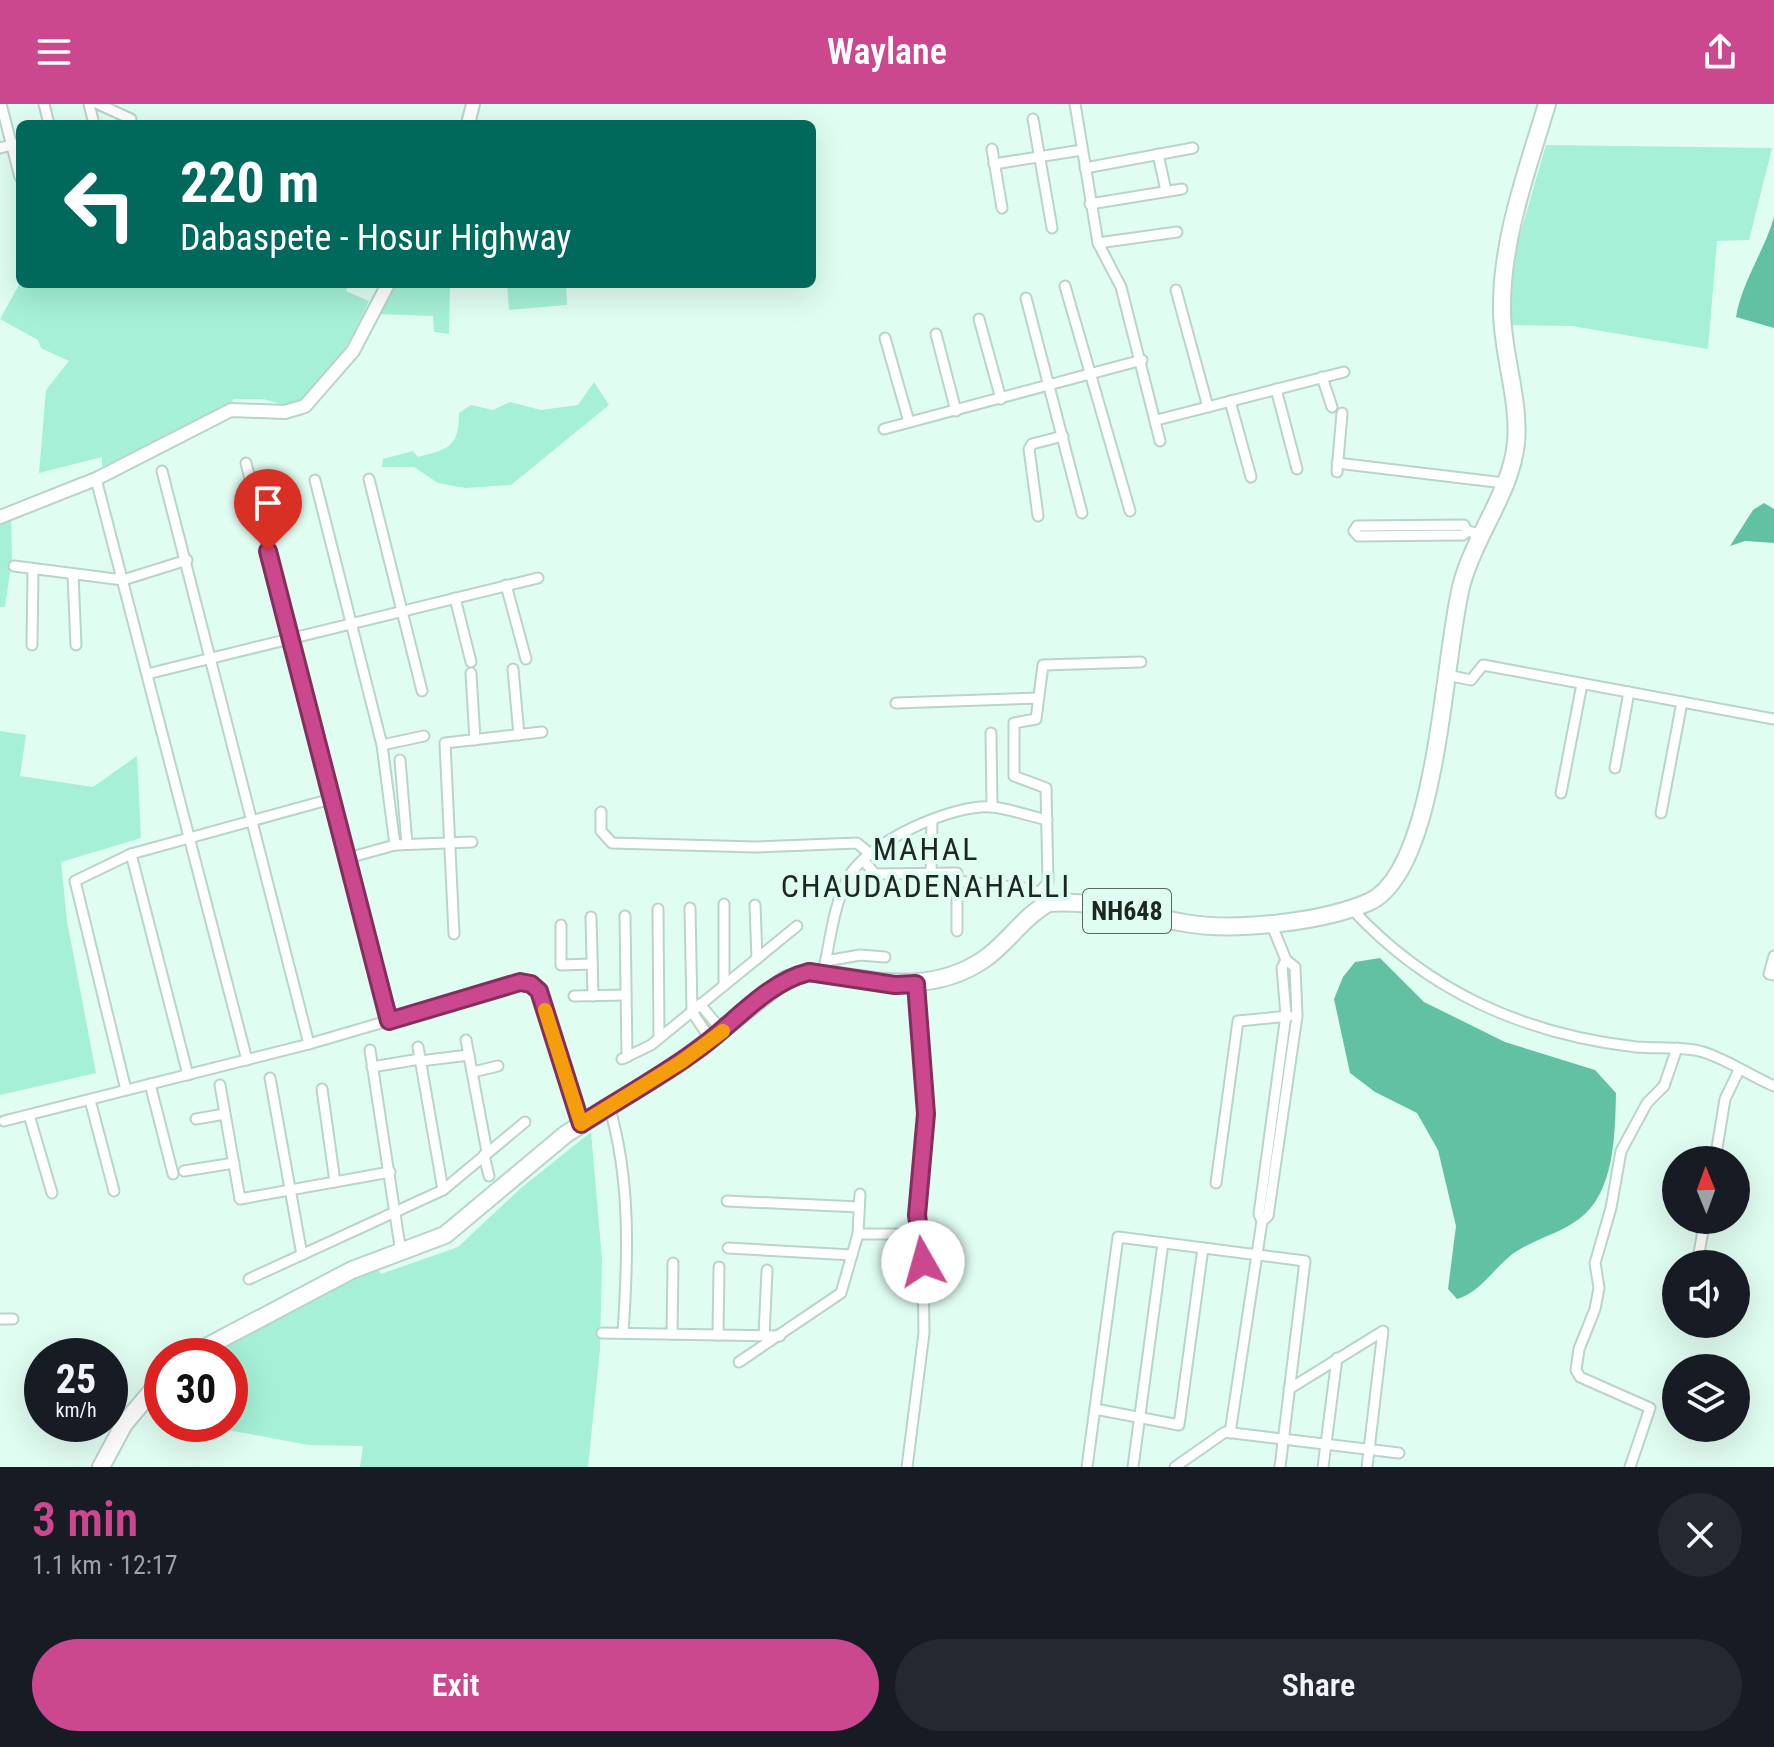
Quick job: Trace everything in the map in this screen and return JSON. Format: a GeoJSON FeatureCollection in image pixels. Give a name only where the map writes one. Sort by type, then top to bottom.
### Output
{"type":"FeatureCollection","features":[{"type":"Feature","properties":{"kind":"highway","name":"NH648"},"geometry":{"type":"LineString","coordinates":[[223,1338],[352,1270],[445,1235],[581,1124],[716,1036],[785,980],[824,967],[895,985],[916,984],[982,961],[1044,898],[1091,903],[1204,926],[1246,927],[1351,908],[1372,901],[1385,890],[1395,879],[1410,847],[1431,776],[1462,584],[1474,532],[1512,466],[1516,422],[1502,313],[1505,256],[1547,104]]}},
{"type":"Feature","properties":{"kind":"highway"},"geometry":{"type":"LineString","coordinates":[[101,1467],[124,1424],[144,1400]]}},
{"type":"Feature","properties":{"kind":"street"},"geometry":{"type":"LineString","coordinates":[[0,148],[16,144],[1,104]]}},
{"type":"Feature","properties":{"kind":"street"},"geometry":{"type":"LineString","coordinates":[[98,104],[131,119]]}},
{"type":"Feature","properties":{"kind":"street"},"geometry":{"type":"LineString","coordinates":[[1075,104],[1098,243],[1121,287],[1142,360],[1160,441]]}},
{"type":"Feature","properties":{"kind":"street"},"geometry":{"type":"LineString","coordinates":[[1033,119],[1052,228]]}},
{"type":"Feature","properties":{"kind":"street"},"geometry":{"type":"LineString","coordinates":[[1085,168],[1193,148]]}},
{"type":"Feature","properties":{"kind":"street"},"geometry":{"type":"LineString","coordinates":[[992,149],[1002,208]]}},
{"type":"Feature","properties":{"kind":"street"},"geometry":{"type":"LineString","coordinates":[[994,164],[1082,150]]}},
{"type":"Feature","properties":{"kind":"street"},"geometry":{"type":"LineString","coordinates":[[1158,154],[1166,191]]}},
{"type":"Feature","properties":{"kind":"street"},"geometry":{"type":"LineString","coordinates":[[1090,204],[1182,189]]}},
{"type":"Feature","properties":{"kind":"street"},"geometry":{"type":"LineString","coordinates":[[1098,243],[1177,232]]}},
{"type":"Feature","properties":{"kind":"street"},"geometry":{"type":"LineString","coordinates":[[1065,286],[1130,511]]}},
{"type":"Feature","properties":{"kind":"street"},"geometry":{"type":"LineString","coordinates":[[0,517],[96,479],[231,410],[285,412],[305,406],[353,351],[386,288]]}},
{"type":"Feature","properties":{"kind":"street"},"geometry":{"type":"LineString","coordinates":[[1176,290],[1208,407]]}},
{"type":"Feature","properties":{"kind":"street"},"geometry":{"type":"LineString","coordinates":[[1026,298],[1082,513]]}},
{"type":"Feature","properties":{"kind":"street"},"geometry":{"type":"LineString","coordinates":[[979,319],[1001,399]]}},
{"type":"Feature","properties":{"kind":"street"},"geometry":{"type":"LineString","coordinates":[[936,334],[956,411]]}},
{"type":"Feature","properties":{"kind":"street"},"geometry":{"type":"LineString","coordinates":[[885,338],[909,422]]}},
{"type":"Feature","properties":{"kind":"street"},"geometry":{"type":"LineString","coordinates":[[884,429],[1142,360]]}},
{"type":"Feature","properties":{"kind":"street"},"geometry":{"type":"LineString","coordinates":[[1157,420],[1344,372]]}},
{"type":"Feature","properties":{"kind":"street"},"geometry":{"type":"LineString","coordinates":[[1322,377],[1332,407]]}},
{"type":"Feature","properties":{"kind":"street"},"geometry":{"type":"LineString","coordinates":[[1276,389],[1297,469]]}},
{"type":"Feature","properties":{"kind":"street"},"geometry":{"type":"LineString","coordinates":[[1230,401],[1251,477]]}},
{"type":"Feature","properties":{"kind":"street"},"geometry":{"type":"LineString","coordinates":[[1342,413],[1337,468],[1504,483]]}},
{"type":"Feature","properties":{"kind":"street"},"geometry":{"type":"LineString","coordinates":[[1038,516],[1029,449],[1032,444],[1063,436]]}},
{"type":"Feature","properties":{"kind":"street"},"geometry":{"type":"LineString","coordinates":[[246,463],[389,1021]]}},
{"type":"Feature","properties":{"kind":"street"},"geometry":{"type":"LineString","coordinates":[[162,471],[309,1044]]}},
{"type":"Feature","properties":{"kind":"street"},"geometry":{"type":"LineString","coordinates":[[96,479],[247,1060]]}},
{"type":"Feature","properties":{"kind":"street"},"geometry":{"type":"LineString","coordinates":[[369,479],[422,691]]}},
{"type":"Feature","properties":{"kind":"street"},"geometry":{"type":"LineString","coordinates":[[315,480],[382,745],[395,845]]}},
{"type":"Feature","properties":{"kind":"street"},"geometry":{"type":"LineString","coordinates":[[1464,525],[1474,532],[1463,535],[1358,536],[1354,531],[1357,526],[1464,525]]}},
{"type":"Feature","properties":{"kind":"street"},"geometry":{"type":"LineString","coordinates":[[14,566],[123,580],[187,560]]}},
{"type":"Feature","properties":{"kind":"street"},"geometry":{"type":"LineString","coordinates":[[32,645],[33,569]]}},
{"type":"Feature","properties":{"kind":"street"},"geometry":{"type":"LineString","coordinates":[[73,575],[76,645]]}},
{"type":"Feature","properties":{"kind":"street"},"geometry":{"type":"LineString","coordinates":[[147,674],[538,578]]}},
{"type":"Feature","properties":{"kind":"street"},"geometry":{"type":"LineString","coordinates":[[506,585],[526,659]]}},
{"type":"Feature","properties":{"kind":"street"},"geometry":{"type":"LineString","coordinates":[[455,598],[471,668],[475,740]]}},
{"type":"Feature","properties":{"kind":"street"},"geometry":{"type":"LineString","coordinates":[[957,881],[1044,898],[1048,882],[1046,788],[1014,776],[1014,723],[1036,719],[1043,665],[1141,662]]}},
{"type":"Feature","properties":{"kind":"street"},"geometry":{"type":"LineString","coordinates":[[1447,675],[1471,680],[1483,665],[1774,719]]}},
{"type":"Feature","properties":{"kind":"street"},"geometry":{"type":"LineString","coordinates":[[513,669],[519,735]]}},
{"type":"Feature","properties":{"kind":"street"},"geometry":{"type":"LineString","coordinates":[[1561,793],[1582,684]]}},
{"type":"Feature","properties":{"kind":"street"},"geometry":{"type":"LineString","coordinates":[[1615,768],[1629,692]]}},
{"type":"Feature","properties":{"kind":"street"},"geometry":{"type":"LineString","coordinates":[[896,703],[1038,698]]}},
{"type":"Feature","properties":{"kind":"street"},"geometry":{"type":"LineString","coordinates":[[1661,813],[1682,702]]}},
{"type":"Feature","properties":{"kind":"street"},"geometry":{"type":"LineString","coordinates":[[454,934],[445,743],[542,732]]}},
{"type":"Feature","properties":{"kind":"street"},"geometry":{"type":"LineString","coordinates":[[991,733],[992,807]]}},
{"type":"Feature","properties":{"kind":"street"},"geometry":{"type":"LineString","coordinates":[[382,745],[424,736]]}},
{"type":"Feature","properties":{"kind":"street"},"geometry":{"type":"LineString","coordinates":[[400,760],[407,844]]}},
{"type":"Feature","properties":{"kind":"street"},"geometry":{"type":"LineString","coordinates":[[126,1090],[75,881],[131,854],[331,799]]}},
{"type":"Feature","properties":{"kind":"street"},"geometry":{"type":"LineString","coordinates":[[824,967],[842,891],[849,874],[866,857],[932,820],[992,807],[1047,820]]}},
{"type":"Feature","properties":{"kind":"street"},"geometry":{"type":"LineString","coordinates":[[601,812],[601,831],[612,843],[755,847],[857,843],[875,874],[957,873],[957,931]]}},
{"type":"Feature","properties":{"kind":"street"},"geometry":{"type":"LineString","coordinates":[[931,873],[932,820]]}},
{"type":"Feature","properties":{"kind":"street"},"geometry":{"type":"LineString","coordinates":[[348,858],[395,845],[472,842]]}},
{"type":"Feature","properties":{"kind":"street"},"geometry":{"type":"LineString","coordinates":[[131,854],[188,1075]]}},
{"type":"Feature","properties":{"kind":"street"},"geometry":{"type":"LineString","coordinates":[[724,904],[724,985]]}},
{"type":"Feature","properties":{"kind":"street"},"geometry":{"type":"LineString","coordinates":[[755,905],[757,959]]}},
{"type":"Feature","properties":{"kind":"street"},"geometry":{"type":"LineString","coordinates":[[690,908],[692,1012],[716,1036]]}},
{"type":"Feature","properties":{"kind":"street"},"geometry":{"type":"LineString","coordinates":[[1351,908],[1373,931],[1428,975],[1501,1017],[1635,1047],[1677,1048],[1718,1057],[1774,1086]]}},
{"type":"Feature","properties":{"kind":"street"},"geometry":{"type":"LineString","coordinates":[[658,909],[659,1038]]}},
{"type":"Feature","properties":{"kind":"street"},"geometry":{"type":"LineString","coordinates":[[625,916],[625,1058],[659,1038],[797,926]]}},
{"type":"Feature","properties":{"kind":"street"},"geometry":{"type":"LineString","coordinates":[[591,917],[593,996]]}},
{"type":"Feature","properties":{"kind":"street"},"geometry":{"type":"LineString","coordinates":[[1230,1433],[1262,1221],[1259,1214],[1291,1016],[1282,968],[1286,960],[1271,923]]}},
{"type":"Feature","properties":{"kind":"street"},"geometry":{"type":"LineString","coordinates":[[561,925],[561,965],[592,964]]}},
{"type":"Feature","properties":{"kind":"street"},"geometry":{"type":"LineString","coordinates":[[824,967],[860,955],[885,957]]}},
{"type":"Feature","properties":{"kind":"street"},"geometry":{"type":"LineString","coordinates":[[1774,956],[1769,974],[1774,975]]}},
{"type":"Feature","properties":{"kind":"street"},"geometry":{"type":"LineString","coordinates":[[4,1121],[309,1044],[520,982],[531,984],[539,991],[581,1124]]}},
{"type":"Feature","properties":{"kind":"street"},"geometry":{"type":"LineString","coordinates":[[907,1467],[924,1333],[923,1262],[917,1215],[926,1114],[916,984]]}},
{"type":"Feature","properties":{"kind":"street"},"geometry":{"type":"LineString","coordinates":[[574,996],[626,995]]}},
{"type":"Feature","properties":{"kind":"street"},"geometry":{"type":"LineString","coordinates":[[700,1004],[716,1036]]}},
{"type":"Feature","properties":{"kind":"street"},"geometry":{"type":"LineString","coordinates":[[1216,1183],[1238,1021],[1291,1016]]}},
{"type":"Feature","properties":{"kind":"street"},"geometry":{"type":"LineString","coordinates":[[466,1040],[489,1176]]}},
{"type":"Feature","properties":{"kind":"street"},"geometry":{"type":"LineString","coordinates":[[418,1047],[443,1190]]}},
{"type":"Feature","properties":{"kind":"street"},"geometry":{"type":"LineString","coordinates":[[1630,1467],[1650,1408],[1580,1377],[1576,1370],[1579,1349],[1595,1309],[1599,1288],[1595,1263],[1611,1208],[1621,1151],[1647,1103],[1664,1086],[1677,1048]]}},
{"type":"Feature","properties":{"kind":"street"},"geometry":{"type":"LineString","coordinates":[[370,1050],[401,1253]]}},
{"type":"Feature","properties":{"kind":"street"},"geometry":{"type":"LineString","coordinates":[[372,1067],[469,1055]]}},
{"type":"Feature","properties":{"kind":"street"},"geometry":{"type":"LineString","coordinates":[[473,1072],[498,1066]]}},
{"type":"Feature","properties":{"kind":"street"},"geometry":{"type":"LineString","coordinates":[[1717,1146],[1725,1099],[1739,1070]]}},
{"type":"Feature","properties":{"kind":"street"},"geometry":{"type":"LineString","coordinates":[[270,1078],[302,1255]]}},
{"type":"Feature","properties":{"kind":"street"},"geometry":{"type":"LineString","coordinates":[[150,1084],[173,1174]]}},
{"type":"Feature","properties":{"kind":"street"},"geometry":{"type":"LineString","coordinates":[[220,1085],[240,1199],[390,1172]]}},
{"type":"Feature","properties":{"kind":"street"},"geometry":{"type":"LineString","coordinates":[[322,1089],[335,1182]]}},
{"type":"Feature","properties":{"kind":"street"},"geometry":{"type":"LineString","coordinates":[[90,1100],[114,1191]]}},
{"type":"Feature","properties":{"kind":"street"},"geometry":{"type":"LineString","coordinates":[[609,1106],[619,1138],[626,1220],[623,1333]]}},
{"type":"Feature","properties":{"kind":"street"},"geometry":{"type":"LineString","coordinates":[[196,1119],[225,1114]]}},
{"type":"Feature","properties":{"kind":"street"},"geometry":{"type":"LineString","coordinates":[[29,1115],[52,1193]]}},
{"type":"Feature","properties":{"kind":"street"},"geometry":{"type":"LineString","coordinates":[[249,1279],[443,1190],[525,1122]]}},
{"type":"Feature","properties":{"kind":"street"},"geometry":{"type":"LineString","coordinates":[[184,1171],[234,1163]]}},
{"type":"Feature","properties":{"kind":"street"},"geometry":{"type":"LineString","coordinates":[[739,1362],[841,1293],[858,1234],[860,1194]]}},
{"type":"Feature","properties":{"kind":"street"},"geometry":{"type":"LineString","coordinates":[[727,1201],[859,1207]]}},
{"type":"Feature","properties":{"kind":"street"},"geometry":{"type":"LineString","coordinates":[[858,1234],[911,1234]]}},
{"type":"Feature","properties":{"kind":"street"},"geometry":{"type":"LineString","coordinates":[[1087,1467],[1118,1237],[1305,1261],[1280,1467]]}},
{"type":"Feature","properties":{"kind":"street"},"geometry":{"type":"LineString","coordinates":[[1133,1467],[1163,1243]]}},
{"type":"Feature","properties":{"kind":"street"},"geometry":{"type":"LineString","coordinates":[[728,1248],[852,1255]]}},
{"type":"Feature","properties":{"kind":"street"},"geometry":{"type":"LineString","coordinates":[[1095,1409],[1139,1420],[1179,1425],[1203,1248]]}},
{"type":"Feature","properties":{"kind":"street"},"geometry":{"type":"LineString","coordinates":[[672,1334],[673,1263]]}},
{"type":"Feature","properties":{"kind":"street"},"geometry":{"type":"LineString","coordinates":[[718,1335],[719,1267]]}},
{"type":"Feature","properties":{"kind":"street"},"geometry":{"type":"LineString","coordinates":[[764,1336],[767,1270]]}},
{"type":"Feature","properties":{"kind":"street"},"geometry":{"type":"LineString","coordinates":[[0,1319],[13,1319]]}},
{"type":"Feature","properties":{"kind":"street"},"geometry":{"type":"LineString","coordinates":[[1289,1389],[1378,1331],[1385,1333],[1367,1467]]}},
{"type":"Feature","properties":{"kind":"street"},"geometry":{"type":"LineString","coordinates":[[602,1333],[780,1336]]}},
{"type":"Feature","properties":{"kind":"street"},"geometry":{"type":"LineString","coordinates":[[1323,1467],[1337,1358]]}},
{"type":"Feature","properties":{"kind":"street"},"geometry":{"type":"LineString","coordinates":[[1175,1467],[1184,1464],[1225,1432],[1399,1453]]}},
{"type":"Feature","properties":{"kind":"shaded area"},"geometry":{"type":"Polygon","coordinates":[[[1546,145],[1772,148],[1749,240],[1717,241],[1708,349],[1572,326],[1508,325],[1514,255],[1546,145]]]}},
{"type":"Feature","properties":{"kind":"shaded area"},"geometry":{"type":"Polygon","coordinates":[[[1774,217],[1774,328],[1736,317],[1743,291],[1774,217]]]}},
{"type":"Feature","properties":{"kind":"shaded area"},"geometry":{"type":"Polygon","coordinates":[[[17,288],[347,288],[346,291],[369,301],[338,360],[305,397],[291,407],[263,399],[233,399],[232,403],[102,467],[102,457],[39,473],[46,390],[69,361],[41,348],[38,340],[0,319],[17,288]]]}},
{"type":"Feature","properties":{"kind":"shaded area"},"geometry":{"type":"Polygon","coordinates":[[[394,288],[450,288],[449,334],[434,332],[433,316],[378,314],[394,288]]]}},
{"type":"Feature","properties":{"kind":"shaded area"},"geometry":{"type":"Polygon","coordinates":[[[507,288],[566,288],[567,305],[509,310],[507,288]]]}},
{"type":"Feature","properties":{"kind":"shaded area"},"geometry":{"type":"Polygon","coordinates":[[[594,382],[609,405],[511,485],[465,488],[438,483],[414,467],[382,467],[383,459],[413,451],[418,457],[450,445],[457,434],[459,413],[471,405],[493,410],[510,402],[541,410],[578,405],[594,382]]]}},
{"type":"Feature","properties":{"kind":"shaded area"},"geometry":{"type":"Polygon","coordinates":[[[1764,503],[1774,509],[1774,543],[1745,541],[1730,546],[1753,510],[1764,503]]]}},
{"type":"Feature","properties":{"kind":"shaded area"},"geometry":{"type":"Polygon","coordinates":[[[11,517],[12,558],[5,607],[0,607],[0,520],[11,517]]]}},
{"type":"Feature","properties":{"kind":"shaded area"},"geometry":{"type":"Polygon","coordinates":[[[0,731],[26,735],[20,776],[93,787],[137,756],[141,838],[61,862],[67,921],[96,1073],[0,1095],[0,731]]]}},
{"type":"Feature","properties":{"kind":"shaded area"},"geometry":{"type":"Polygon","coordinates":[[[1380,958],[1424,1002],[1505,1042],[1595,1070],[1616,1093],[1611,1161],[1600,1194],[1591,1208],[1571,1225],[1517,1251],[1479,1287],[1457,1299],[1448,1289],[1456,1226],[1438,1150],[1417,1113],[1375,1092],[1350,1073],[1334,999],[1343,977],[1355,962],[1380,958]]]}},
{"type":"Feature","properties":{"kind":"shaded area"},"geometry":{"type":"Polygon","coordinates":[[[591,1132],[602,1259],[600,1349],[588,1467],[360,1467],[363,1446],[309,1445],[248,1434],[248,1338],[237,1338],[377,1268],[381,1274],[458,1247],[521,1188],[591,1132]]]}},
{"type":"Feature","properties":{"kind":"slow traffic"},"geometry":{"type":"LineString","coordinates":[[545,1010],[581,1124],[681,1062],[723,1031]]}},
{"type":"Feature","properties":{"kind":"district","name":"MAHAL CHAUDADENAHALLI"},"geometry":{"type":"Point","coordinates":[926,868]}},
{"type":"Feature","properties":{"kind":"route"},"geometry":{"type":"LineString","coordinates":[[268,551],[389,1021],[520,982],[531,984],[539,991],[581,1124],[701,1048],[785,980],[809,972],[895,985],[916,984],[926,1114],[917,1215],[923,1262]]}}]}
